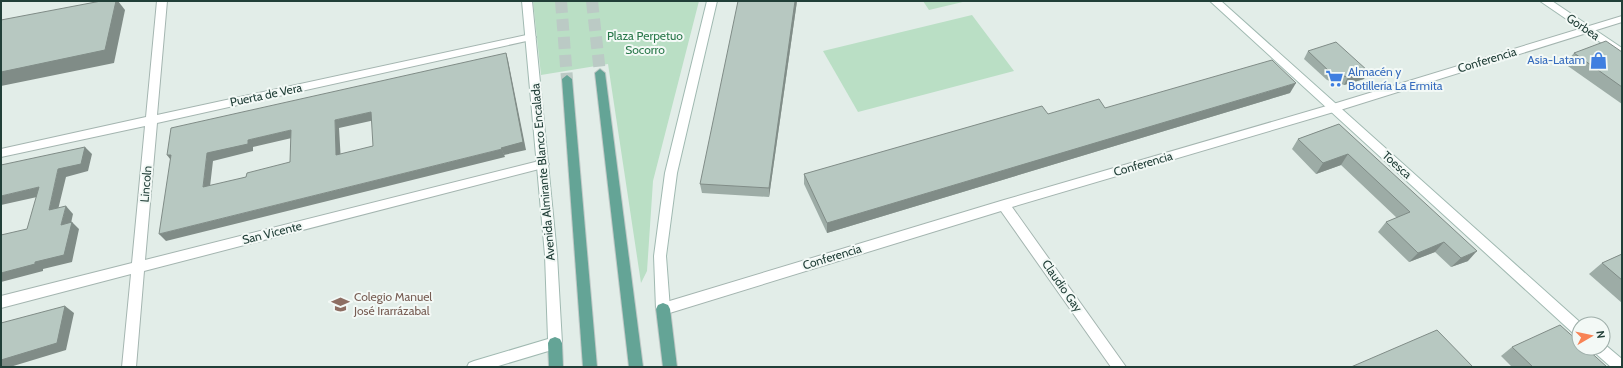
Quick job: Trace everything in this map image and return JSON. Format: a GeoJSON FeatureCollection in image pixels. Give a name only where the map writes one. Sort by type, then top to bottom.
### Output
{"type":"FeatureCollection","features":[{"type":"Feature","properties":{"kind":"main road"},"geometry":{"type":"LineString","coordinates":[[600,73],[636,367]]}},
{"type":"Feature","properties":{"kind":"main road"},"geometry":{"type":"LineString","coordinates":[[567,79],[590,367]]}},
{"type":"Feature","properties":{"kind":"main road"},"geometry":{"type":"LineString","coordinates":[[663,309],[670,367]]}},
{"type":"Feature","properties":{"kind":"main road"},"geometry":{"type":"LineString","coordinates":[[555,343],[556,367]]}},
{"type":"Feature","properties":{"kind":"street","name":"Lincoln"},"geometry":{"type":"LineString","coordinates":[[130,367],[162,1]]}},
{"type":"Feature","properties":{"kind":"street","name":"Avenida Almirante Blanco Encalada"},"geometry":{"type":"LineString","coordinates":[[527,1],[551,255],[555,343]]}},
{"type":"Feature","properties":{"kind":"street"},"geometry":{"type":"LineString","coordinates":[[663,309],[660,256],[671,173],[712,1]]}},
{"type":"Feature","properties":{"kind":"street","name":"Toesca"},"geometry":{"type":"LineString","coordinates":[[1215,1],[1571,323]]}},
{"type":"Feature","properties":{"kind":"street","name":"Gorbea"},"geometry":{"type":"LineString","coordinates":[[1545,1],[1622,53]]}},
{"type":"Feature","properties":{"kind":"street","name":"Conferencia"},"geometry":{"type":"LineString","coordinates":[[663,309],[1004,205],[1333,108],[1622,19]]}},
{"type":"Feature","properties":{"kind":"street","name":"Puerta de Vera"},"geometry":{"type":"LineString","coordinates":[[1,153],[531,37]]}},
{"type":"Feature","properties":{"kind":"street","name":"San Vicente"},"geometry":{"type":"LineString","coordinates":[[1,302],[543,164]]}},
{"type":"Feature","properties":{"kind":"street","name":"Claudio Gay"},"geometry":{"type":"LineString","coordinates":[[1004,205],[1119,367]]}},
{"type":"Feature","properties":{"kind":"street"},"geometry":{"type":"LineString","coordinates":[[474,367],[555,343]]}},
{"type":"Feature","properties":{"kind":"street"},"geometry":{"type":"LineString","coordinates":[[1608,356],[1620,367]]}},
{"type":"Feature","properties":{"kind":"green space","name":"Plaza Perpetuo Socorro"},"geometry":{"type":"Polygon","coordinates":[[[533,1],[699,1],[653,181],[647,271],[641,283],[608,64],[541,75],[533,1]]]}},
{"type":"Feature","properties":{"kind":"green space"},"geometry":{"type":"Polygon","coordinates":[[[923,1],[967,1],[929,10],[923,1]]]}},
{"type":"Feature","properties":{"kind":"green space"},"geometry":{"type":"Polygon","coordinates":[[[972,15],[1014,71],[858,112],[823,51],[972,15]]]}},
{"type":"Feature","properties":{"kind":"building"},"geometry":{"type":"Polygon","coordinates":[[[101,1],[116,1],[105,50],[1,72],[1,20],[101,1]]]}},
{"type":"Feature","properties":{"kind":"building"},"geometry":{"type":"Polygon","coordinates":[[[738,1],[795,1],[769,188],[700,184],[738,1]]]}},
{"type":"Feature","properties":{"kind":"building"},"geometry":{"type":"Polygon","coordinates":[[[1606,41],[1622,52],[1622,87],[1574,53],[1606,41]]]}},
{"type":"Feature","properties":{"kind":"building"},"geometry":{"type":"Polygon","coordinates":[[[1336,42],[1368,71],[1348,77],[1331,73],[1308,51],[1336,42]]]}},
{"type":"Feature","properties":{"kind":"building"},"geometry":{"type":"Polygon","coordinates":[[[506,53],[523,142],[501,148],[502,149],[159,234],[171,155],[167,155],[171,128],[506,53]],[[371,112],[335,120],[336,155],[373,146],[371,112]],[[291,130],[248,140],[248,144],[207,153],[203,187],[246,177],[247,173],[290,162],[291,130]]]}},
{"type":"Feature","properties":{"kind":"building"},"geometry":{"type":"Polygon","coordinates":[[[1272,60],[1296,83],[827,223],[804,174],[1042,106],[1048,114],[1099,99],[1105,108],[1272,60]]]}},
{"type":"Feature","properties":{"kind":"building"},"geometry":{"type":"Polygon","coordinates":[[[1339,124],[1477,251],[1461,258],[1444,242],[1418,253],[1386,222],[1410,212],[1348,154],[1323,163],[1298,139],[1339,124]]]}},
{"type":"Feature","properties":{"kind":"building"},"geometry":{"type":"Polygon","coordinates":[[[85,147],[81,164],[58,169],[49,210],[66,206],[61,225],[72,222],[64,255],[35,262],[35,264],[1,273],[1,235],[27,229],[39,187],[1,196],[1,165],[85,147]]]}},
{"type":"Feature","properties":{"kind":"building"},"geometry":{"type":"Polygon","coordinates":[[[1622,254],[1622,280],[1602,263],[1622,254]]]}},
{"type":"Feature","properties":{"kind":"building"},"geometry":{"type":"Polygon","coordinates":[[[65,306],[57,343],[1,360],[1,323],[65,306]]]}},
{"type":"Feature","properties":{"kind":"building"},"geometry":{"type":"Polygon","coordinates":[[[1560,325],[1571,335],[1571,356],[1595,356],[1607,367],[1533,367],[1512,347],[1560,325]]]}},
{"type":"Feature","properties":{"kind":"building"},"geometry":{"type":"Polygon","coordinates":[[[1437,330],[1473,367],[1351,367],[1437,330]]]}},
{"type":"Feature","properties":{"kind":"tunnel"},"geometry":{"type":"LineString","coordinates":[[561,1],[567,79]]}},
{"type":"Feature","properties":{"kind":"tunnel"},"geometry":{"type":"LineString","coordinates":[[592,1],[600,73]]}},
{"type":"Feature","properties":{"kind":"place","name":"Asia-Latam"},"geometry":{"type":"Point","coordinates":[1598,60]}},
{"type":"Feature","properties":{"kind":"place","name":"Almacén y Botillería La Ermita"},"geometry":{"type":"Point","coordinates":[1335,79]}},
{"type":"Feature","properties":{"kind":"place","name":"Colegio Manuel José Irarrázabal"},"geometry":{"type":"Point","coordinates":[341,304]}}]}
